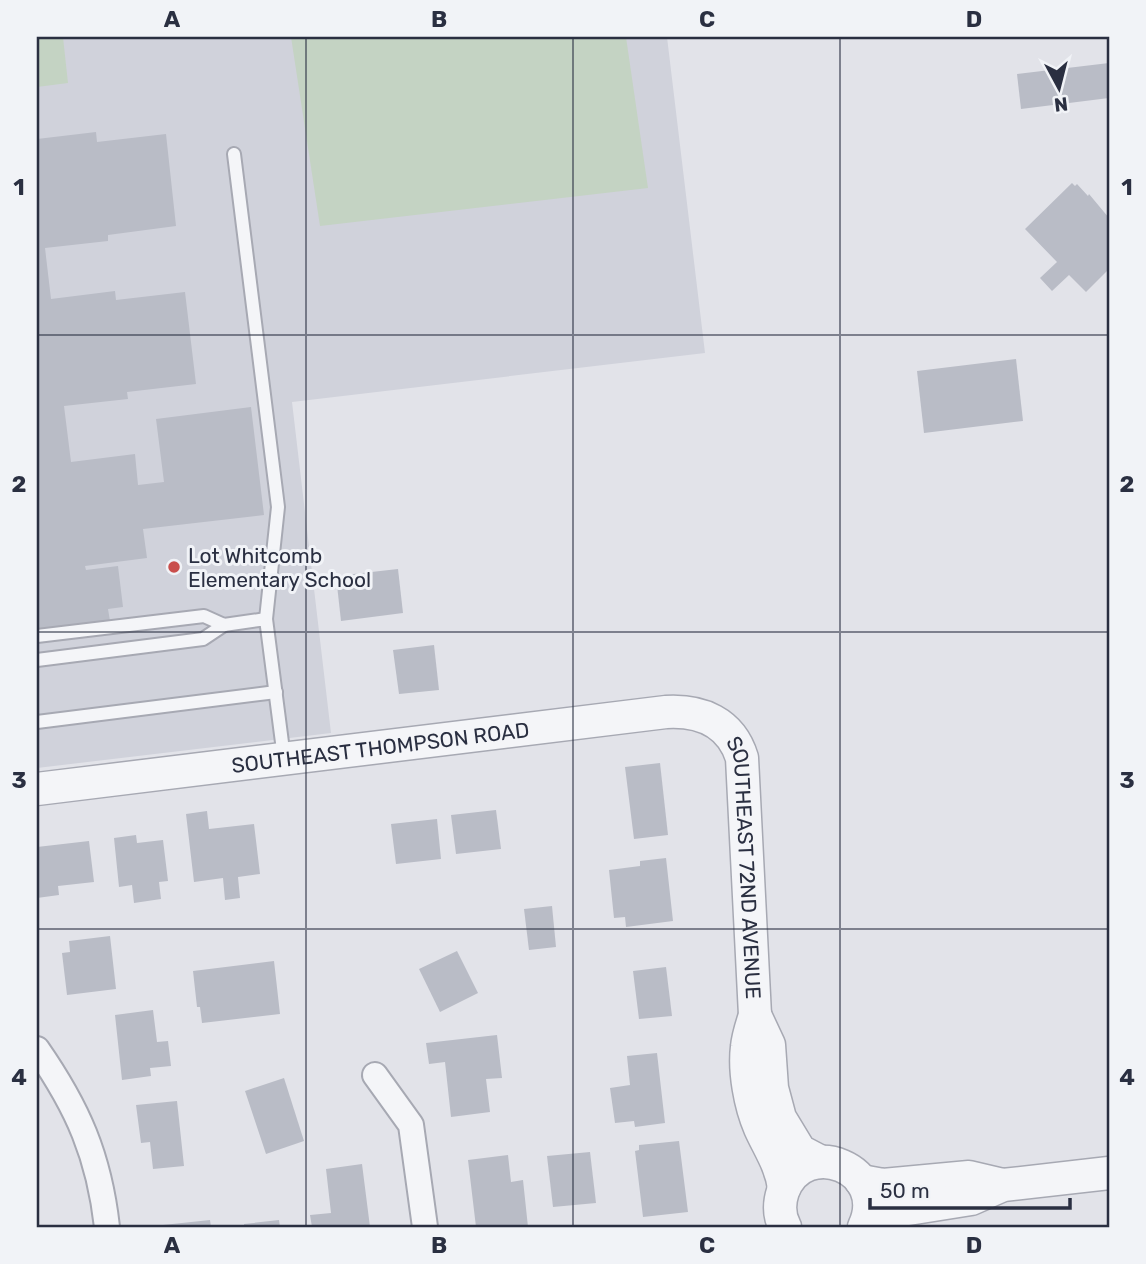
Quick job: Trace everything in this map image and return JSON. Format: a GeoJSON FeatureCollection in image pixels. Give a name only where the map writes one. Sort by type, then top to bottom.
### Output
{"type":"FeatureCollection","features":[{"type":"Feature","properties":{"kind":"street","name":"SOUTHEAST THOMPSON ROAD"},"geometry":{"type":"LineString","coordinates":[[37,789],[666,712],[693,713],[722,726]]}},
{"type":"Feature","properties":{"kind":"street","name":"SOUTHEAST 72ND AVENUE"},"geometry":{"type":"LineString","coordinates":[[722,726],[739,748],[744,771],[755,1015],[747,1048],[751,1096],[758,1124],[778,1163],[781,1213]]}},
{"type":"Feature","properties":{"kind":"street","name":"SOUTHEAST 72ND AVENUE"},"geometry":{"type":"LineString","coordinates":[[755,1015],[769,1045],[772,1088],[780,1118],[800,1151],[821,1162],[844,1166],[862,1181]]}},
{"type":"Feature","properties":{"kind":"street"},"geometry":{"type":"LineString","coordinates":[[37,1049],[62,1088],[91,1146],[105,1206],[107,1227]]}},
{"type":"Feature","properties":{"kind":"street"},"geometry":{"type":"LineString","coordinates":[[375,1075],[411,1125],[425,1227]]}},
{"type":"Feature","properties":{"kind":"street"},"geometry":{"type":"LineString","coordinates":[[781,1213],[790,1178],[809,1164],[821,1162]]}},
{"type":"Feature","properties":{"kind":"street"},"geometry":{"type":"LineString","coordinates":[[865,1226],[883,1213],[971,1199],[1003,1185],[1109,1173]]}},
{"type":"Feature","properties":{"kind":"street"},"geometry":{"type":"LineString","coordinates":[[862,1181],[883,1185],[969,1177],[1003,1185]]}},
{"type":"Feature","properties":{"kind":"street"},"geometry":{"type":"LineString","coordinates":[[862,1181],[870,1202],[865,1226]]}},
{"type":"Feature","properties":{"kind":"lane"},"geometry":{"type":"LineString","coordinates":[[234,154],[278,507],[266,619],[284,759]]}},
{"type":"Feature","properties":{"kind":"lane"},"geometry":{"type":"LineString","coordinates":[[37,636],[204,616],[224,625]]}},
{"type":"Feature","properties":{"kind":"lane"},"geometry":{"type":"LineString","coordinates":[[37,660],[202,639],[224,625],[266,619]]}},
{"type":"Feature","properties":{"kind":"lane"},"geometry":{"type":"LineString","coordinates":[[37,722],[276,692]]}},
{"type":"Feature","properties":{"kind":"shaded area","name":"Lot Whitcomb Elementary School"},"geometry":{"type":"Polygon","coordinates":[[[37,37],[667,37],[705,353],[292,402],[331,733],[37,768],[37,37]]]}},
{"type":"Feature","properties":{"kind":"green space"},"geometry":{"type":"Polygon","coordinates":[[[37,37],[63,37],[68,83],[37,87],[37,37]]]}},
{"type":"Feature","properties":{"kind":"green space"},"geometry":{"type":"Polygon","coordinates":[[[291,37],[626,37],[648,188],[320,226],[291,37]]]}},
{"type":"Feature","properties":{"kind":"building"},"geometry":{"type":"Polygon","coordinates":[[[1109,63],[1109,98],[1021,109],[1017,74],[1109,63]]]}},
{"type":"Feature","properties":{"kind":"building"},"geometry":{"type":"Polygon","coordinates":[[[96,132],[97,142],[166,134],[176,226],[108,235],[108,241],[45,248],[51,299],[115,291],[116,300],[185,292],[196,384],[127,392],[128,399],[64,406],[71,462],[135,454],[138,485],[164,482],[156,419],[251,407],[264,515],[143,529],[147,558],[85,566],[86,570],[118,566],[123,607],[108,609],[110,621],[37,630],[37,139],[96,132]]]}},
{"type":"Feature","properties":{"kind":"building"},"geometry":{"type":"Polygon","coordinates":[[[1072,183],[1075,186],[1077,184],[1088,196],[1089,194],[1109,218],[1109,269],[1086,292],[1069,275],[1052,291],[1040,278],[1057,262],[1025,229],[1072,183]]]}},
{"type":"Feature","properties":{"kind":"building"},"geometry":{"type":"Polygon","coordinates":[[[1016,359],[1023,421],[924,433],[917,371],[1016,359]]]}},
{"type":"Feature","properties":{"kind":"building"},"geometry":{"type":"Polygon","coordinates":[[[398,569],[403,613],[341,621],[336,576],[398,569]]]}},
{"type":"Feature","properties":{"kind":"building"},"geometry":{"type":"Polygon","coordinates":[[[434,645],[439,690],[399,694],[393,650],[434,645]]]}},
{"type":"Feature","properties":{"kind":"building"},"geometry":{"type":"Polygon","coordinates":[[[660,763],[668,835],[634,839],[625,767],[660,763]]]}},
{"type":"Feature","properties":{"kind":"building"},"geometry":{"type":"Polygon","coordinates":[[[496,810],[501,849],[456,854],[451,815],[496,810]]]}},
{"type":"Feature","properties":{"kind":"building"},"geometry":{"type":"Polygon","coordinates":[[[207,811],[209,829],[254,824],[260,874],[238,877],[240,898],[225,900],[223,878],[194,882],[186,814],[207,811]]]}},
{"type":"Feature","properties":{"kind":"building"},"geometry":{"type":"Polygon","coordinates":[[[437,819],[441,859],[396,864],[391,824],[437,819]]]}},
{"type":"Feature","properties":{"kind":"building"},"geometry":{"type":"Polygon","coordinates":[[[136,835],[137,843],[163,840],[168,881],[159,882],[161,899],[134,903],[132,885],[119,887],[114,838],[136,835]]]}},
{"type":"Feature","properties":{"kind":"building"},"geometry":{"type":"Polygon","coordinates":[[[89,841],[94,882],[58,886],[59,895],[37,898],[37,847],[89,841]]]}},
{"type":"Feature","properties":{"kind":"building"},"geometry":{"type":"Polygon","coordinates":[[[666,858],[673,921],[626,927],[625,917],[614,918],[609,870],[640,866],[640,861],[666,858]]]}},
{"type":"Feature","properties":{"kind":"building"},"geometry":{"type":"Polygon","coordinates":[[[552,906],[556,947],[529,950],[524,909],[552,906]]]}},
{"type":"Feature","properties":{"kind":"building"},"geometry":{"type":"Polygon","coordinates":[[[110,936],[116,989],[67,995],[62,953],[70,952],[69,941],[110,936]]]}},
{"type":"Feature","properties":{"kind":"building"},"geometry":{"type":"Polygon","coordinates":[[[457,951],[478,993],[440,1012],[419,969],[457,951]]]}},
{"type":"Feature","properties":{"kind":"building"},"geometry":{"type":"Polygon","coordinates":[[[274,961],[280,1014],[202,1023],[200,1007],[197,1007],[193,971],[274,961]]]}},
{"type":"Feature","properties":{"kind":"building"},"geometry":{"type":"Polygon","coordinates":[[[666,967],[672,1016],[639,1019],[633,971],[666,967]]]}},
{"type":"Feature","properties":{"kind":"building"},"geometry":{"type":"Polygon","coordinates":[[[153,1010],[157,1042],[168,1041],[171,1066],[150,1068],[151,1076],[122,1080],[115,1015],[153,1010]]]}},
{"type":"Feature","properties":{"kind":"building"},"geometry":{"type":"Polygon","coordinates":[[[497,1035],[502,1078],[486,1079],[490,1112],[451,1117],[445,1062],[429,1064],[426,1043],[497,1035]]]}},
{"type":"Feature","properties":{"kind":"building"},"geometry":{"type":"Polygon","coordinates":[[[657,1053],[665,1123],[635,1127],[634,1121],[615,1123],[610,1088],[630,1085],[627,1056],[657,1053]]]}},
{"type":"Feature","properties":{"kind":"building"},"geometry":{"type":"Polygon","coordinates":[[[284,1078],[304,1141],[266,1154],[245,1091],[284,1078]]]}},
{"type":"Feature","properties":{"kind":"building"},"geometry":{"type":"Polygon","coordinates":[[[177,1101],[184,1166],[153,1169],[150,1142],[141,1143],[136,1105],[177,1101]]]}},
{"type":"Feature","properties":{"kind":"building"},"geometry":{"type":"Polygon","coordinates":[[[679,1141],[688,1212],[643,1217],[635,1151],[639,1150],[639,1145],[679,1141]]]}},
{"type":"Feature","properties":{"kind":"building"},"geometry":{"type":"Polygon","coordinates":[[[590,1152],[596,1203],[553,1207],[547,1156],[590,1152]]]}},
{"type":"Feature","properties":{"kind":"building"},"geometry":{"type":"Polygon","coordinates":[[[508,1155],[511,1182],[523,1180],[528,1227],[476,1227],[468,1160],[508,1155]]]}},
{"type":"Feature","properties":{"kind":"building"},"geometry":{"type":"Polygon","coordinates":[[[362,1164],[370,1227],[312,1227],[310,1215],[331,1213],[326,1169],[362,1164]]]}},
{"type":"Feature","properties":{"kind":"building"},"geometry":{"type":"Polygon","coordinates":[[[210,1220],[211,1227],[163,1225],[210,1220]]]}},
{"type":"Feature","properties":{"kind":"building"},"geometry":{"type":"Polygon","coordinates":[[[279,1220],[280,1227],[244,1227],[244,1224],[279,1220]]]}},
{"type":"Feature","properties":{"kind":"place","name":"Lot Whitcomb Elementary School"},"geometry":{"type":"Point","coordinates":[174,567]}}]}
